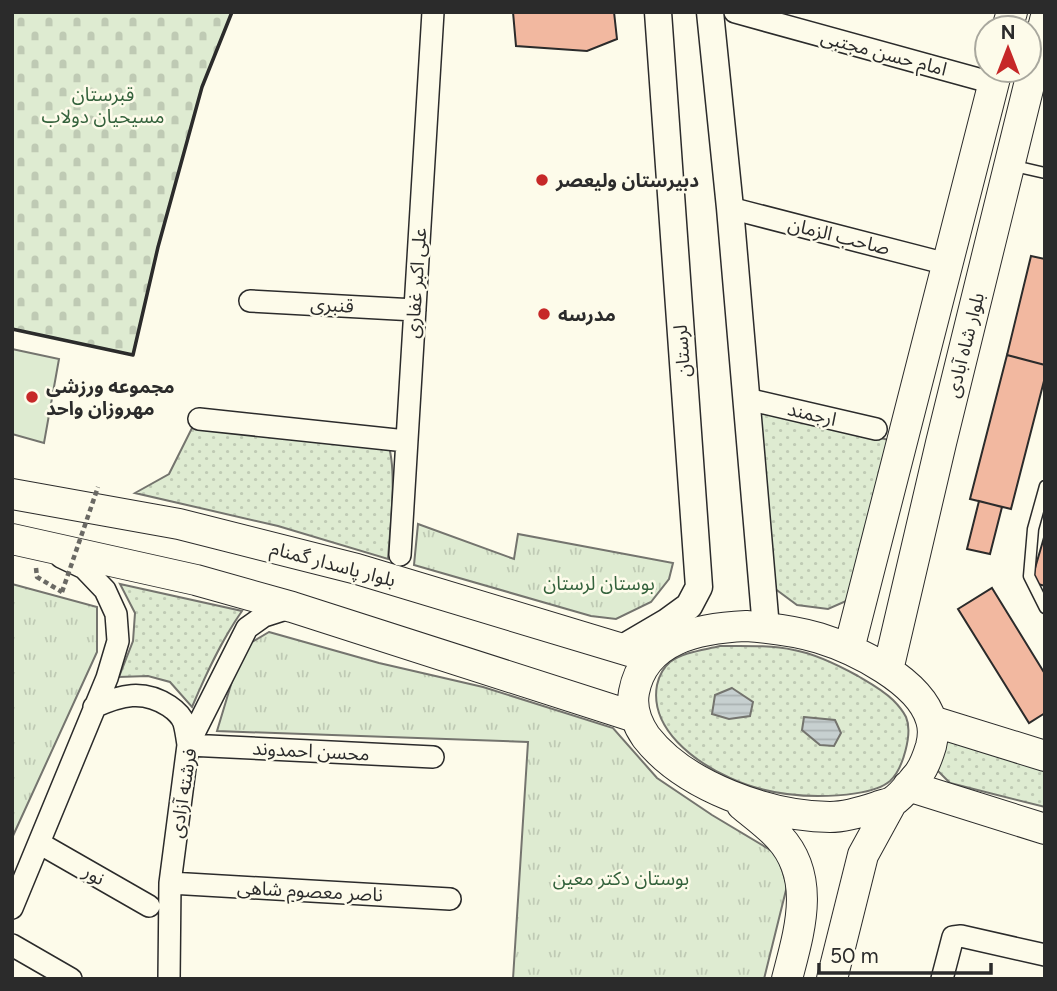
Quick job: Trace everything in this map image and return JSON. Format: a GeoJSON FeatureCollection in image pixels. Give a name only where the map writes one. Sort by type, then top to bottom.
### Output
{"type":"FeatureCollection","features":[{"type":"Feature","properties":{"kind":"main road","name":"بلوار شاه آبادی"},"geometry":{"type":"LineString","coordinates":[[888,670],[1045,20]]}},
{"type":"Feature","properties":{"kind":"main road","name":"بلوار شاه آبادی"},"geometry":{"type":"LineString","coordinates":[[849,649],[993,84]]}},
{"type":"Feature","properties":{"kind":"main road","name":"بلوار پاسدار گمنام"},"geometry":{"type":"LineString","coordinates":[[12,494],[178,524],[357,569],[635,653]]}},
{"type":"Feature","properties":{"kind":"main road"},"geometry":{"type":"LineString","coordinates":[[22,541],[196,580],[292,607],[635,717]]}},
{"type":"Feature","properties":{"kind":"main road"},"geometry":{"type":"LineString","coordinates":[[832,979],[863,855],[900,794],[921,772],[929,753],[933,738],[932,720],[924,705],[888,670],[849,649],[819,638],[766,628],[723,627],[699,631],[635,653],[632,699],[635,717],[646,737],[682,770],[704,784],[760,807],[796,814],[832,817],[861,813],[900,794],[1045,829]]}},
{"type":"Feature","properties":{"kind":"main road"},"geometry":{"type":"LineString","coordinates":[[932,720],[1045,756]]}},
{"type":"Feature","properties":{"kind":"main road"},"geometry":{"type":"LineString","coordinates":[[731,795],[779,838],[794,859],[802,894],[801,922],[787,979]]}},
{"type":"Feature","properties":{"kind":"street","name":"علی اکبر غفاری"},"geometry":{"type":"LineString","coordinates":[[400,555],[433,12]]}},
{"type":"Feature","properties":{"kind":"street","name":"لرستان"},"geometry":{"type":"LineString","coordinates":[[635,653],[667,622],[689,606],[699,587],[658,12]]}},
{"type":"Feature","properties":{"kind":"street"},"geometry":{"type":"LineString","coordinates":[[710,12],[730,208],[766,628]]}},
{"type":"Feature","properties":{"kind":"street","name":"امام حسن مجتبی"},"geometry":{"type":"LineString","coordinates":[[735,12],[973,72]]}},
{"type":"Feature","properties":{"kind":"street","name":"صاحب الزمان"},"geometry":{"type":"LineString","coordinates":[[730,208],[947,264]]}},
{"type":"Feature","properties":{"kind":"street","name":"قنبری"},"geometry":{"type":"LineString","coordinates":[[250,301],[415,310]]}},
{"type":"Feature","properties":{"kind":"street","name":"ارجمند"},"geometry":{"type":"LineString","coordinates":[[747,400],[876,429]]}},
{"type":"Feature","properties":{"kind":"street"},"geometry":{"type":"LineString","coordinates":[[199,418],[406,441]]}},
{"type":"Feature","properties":{"kind":"street"},"geometry":{"type":"LineString","coordinates":[[12,907],[107,678],[118,641],[116,614],[105,590],[84,568],[22,541]]}},
{"type":"Feature","properties":{"kind":"street","name":"فرشته آزادی"},"geometry":{"type":"LineString","coordinates":[[169,979],[170,883],[188,745],[247,628],[264,616],[292,607]]}},
{"type":"Feature","properties":{"kind":"street"},"geometry":{"type":"LineString","coordinates":[[94,707],[114,698],[133,695],[156,698],[173,708],[184,720],[188,745]]}},
{"type":"Feature","properties":{"kind":"street","name":"محسن احمدوند"},"geometry":{"type":"LineString","coordinates":[[188,745],[433,757]]}},
{"type":"Feature","properties":{"kind":"street","name":"نور"},"geometry":{"type":"LineString","coordinates":[[40,844],[149,906]]}},
{"type":"Feature","properties":{"kind":"street","name":"ناصر معصوم شاهی"},"geometry":{"type":"LineString","coordinates":[[170,883],[450,899]]}},
{"type":"Feature","properties":{"kind":"street"},"geometry":{"type":"LineString","coordinates":[[942,979],[953,937],[961,936],[1045,955]]}},
{"type":"Feature","properties":{"kind":"street"},"geometry":{"type":"LineString","coordinates":[[12,946],[71,979]]}},
{"type":"Feature","properties":{"kind":"lane"},"geometry":{"type":"LineString","coordinates":[[1009,164],[1045,173]]}},
{"type":"Feature","properties":{"kind":"lane"},"geometry":{"type":"LineString","coordinates":[[1045,486],[1033,529],[1029,576],[1045,608]]}},
{"type":"Feature","properties":{"kind":"path"},"geometry":{"type":"LineString","coordinates":[[37,577],[62,592],[98,487]]}},
{"type":"Feature","properties":{"kind":"green space","name":"قبرستان مسیحیان دولاب"},"geometry":{"type":"Polygon","coordinates":[[[12,12],[232,12],[202,87],[158,247],[133,355],[12,329],[12,12]]]}},
{"type":"Feature","properties":{"kind":"green space","name":"مجموعه ورزشی مهروزان واحد"},"geometry":{"type":"Polygon","coordinates":[[[12,349],[59,359],[44,443],[12,434],[12,349]]]}},
{"type":"Feature","properties":{"kind":"green space"},"geometry":{"type":"Polygon","coordinates":[[[755,410],[898,442],[853,598],[828,609],[797,605],[774,588],[755,410]]]}},
{"type":"Feature","properties":{"kind":"green space"},"geometry":{"type":"Polygon","coordinates":[[[196,420],[387,441],[393,482],[388,559],[278,526],[135,493],[169,474],[196,420]]]}},
{"type":"Feature","properties":{"kind":"green space","name":"بوستان لرستان"},"geometry":{"type":"Polygon","coordinates":[[[418,524],[514,559],[518,534],[673,563],[669,579],[651,602],[616,619],[591,616],[414,565],[418,524]]]}},
{"type":"Feature","properties":{"kind":"green space"},"geometry":{"type":"Polygon","coordinates":[[[12,584],[97,607],[97,652],[12,838],[12,584]]]}},
{"type":"Feature","properties":{"kind":"green space"},"geometry":{"type":"Polygon","coordinates":[[[120,584],[242,611],[214,658],[192,707],[170,682],[148,676],[119,677],[133,641],[135,613],[120,584]]]}},
{"type":"Feature","properties":{"kind":"green space","name":"بوستان دکتر معین"},"geometry":{"type":"Polygon","coordinates":[[[269,632],[379,663],[483,687],[613,728],[657,778],[777,854],[787,886],[764,979],[513,979],[528,742],[217,731],[242,648],[269,632]]]}},
{"type":"Feature","properties":{"kind":"green space"},"geometry":{"type":"Polygon","coordinates":[[[720,646],[785,648],[802,652],[843,668],[885,693],[902,710],[908,724],[906,750],[895,775],[883,785],[866,791],[818,796],[796,795],[741,783],[689,753],[667,730],[660,716],[656,701],[657,685],[670,662],[681,656],[720,646]]]}},
{"type":"Feature","properties":{"kind":"green space"},"geometry":{"type":"Polygon","coordinates":[[[945,732],[1045,771],[1045,807],[950,783],[933,766],[945,732]]]}},
{"type":"Feature","properties":{"kind":"shaded area"},"geometry":{"type":"Polygon","coordinates":[[[732,688],[753,702],[750,716],[729,719],[712,714],[715,695],[732,688]]]}},
{"type":"Feature","properties":{"kind":"shaded area"},"geometry":{"type":"Polygon","coordinates":[[[804,717],[835,720],[841,733],[834,746],[820,745],[802,730],[804,717]]]}},
{"type":"Feature","properties":{"kind":"building"},"geometry":{"type":"Polygon","coordinates":[[[513,12],[614,12],[617,39],[587,51],[516,46],[513,12]]]}},
{"type":"Feature","properties":{"kind":"building"},"geometry":{"type":"Polygon","coordinates":[[[1031,256],[1045,259],[1045,365],[1007,355],[1031,256]]]}},
{"type":"Feature","properties":{"kind":"building"},"geometry":{"type":"Polygon","coordinates":[[[1007,355],[1045,365],[1045,377],[1011,509],[970,499],[1007,355]]]}},
{"type":"Feature","properties":{"kind":"building"},"geometry":{"type":"Polygon","coordinates":[[[979,501],[1002,507],[990,554],[967,549],[979,501]]]}},
{"type":"Feature","properties":{"kind":"building"},"geometry":{"type":"Polygon","coordinates":[[[1045,534],[1045,586],[1031,582],[1045,534]]]}},
{"type":"Feature","properties":{"kind":"building"},"geometry":{"type":"Polygon","coordinates":[[[992,588],[1045,674],[1045,713],[1029,723],[958,609],[992,588]]]}},
{"type":"Feature","properties":{"kind":"wall"},"geometry":{"type":"LineString","coordinates":[[12,329],[133,355],[158,247],[202,87],[232,12]]}},
{"type":"Feature","properties":{"kind":"place","name":"دبیرستان ولیعصر"},"geometry":{"type":"Point","coordinates":[542,180]}},
{"type":"Feature","properties":{"kind":"place","name":"مدرسه"},"geometry":{"type":"Point","coordinates":[544,314]}},
{"type":"Feature","properties":{"kind":"place","name":"مجموعه ورزشی مهروزان واحد"},"geometry":{"type":"Point","coordinates":[32,397]}}]}
